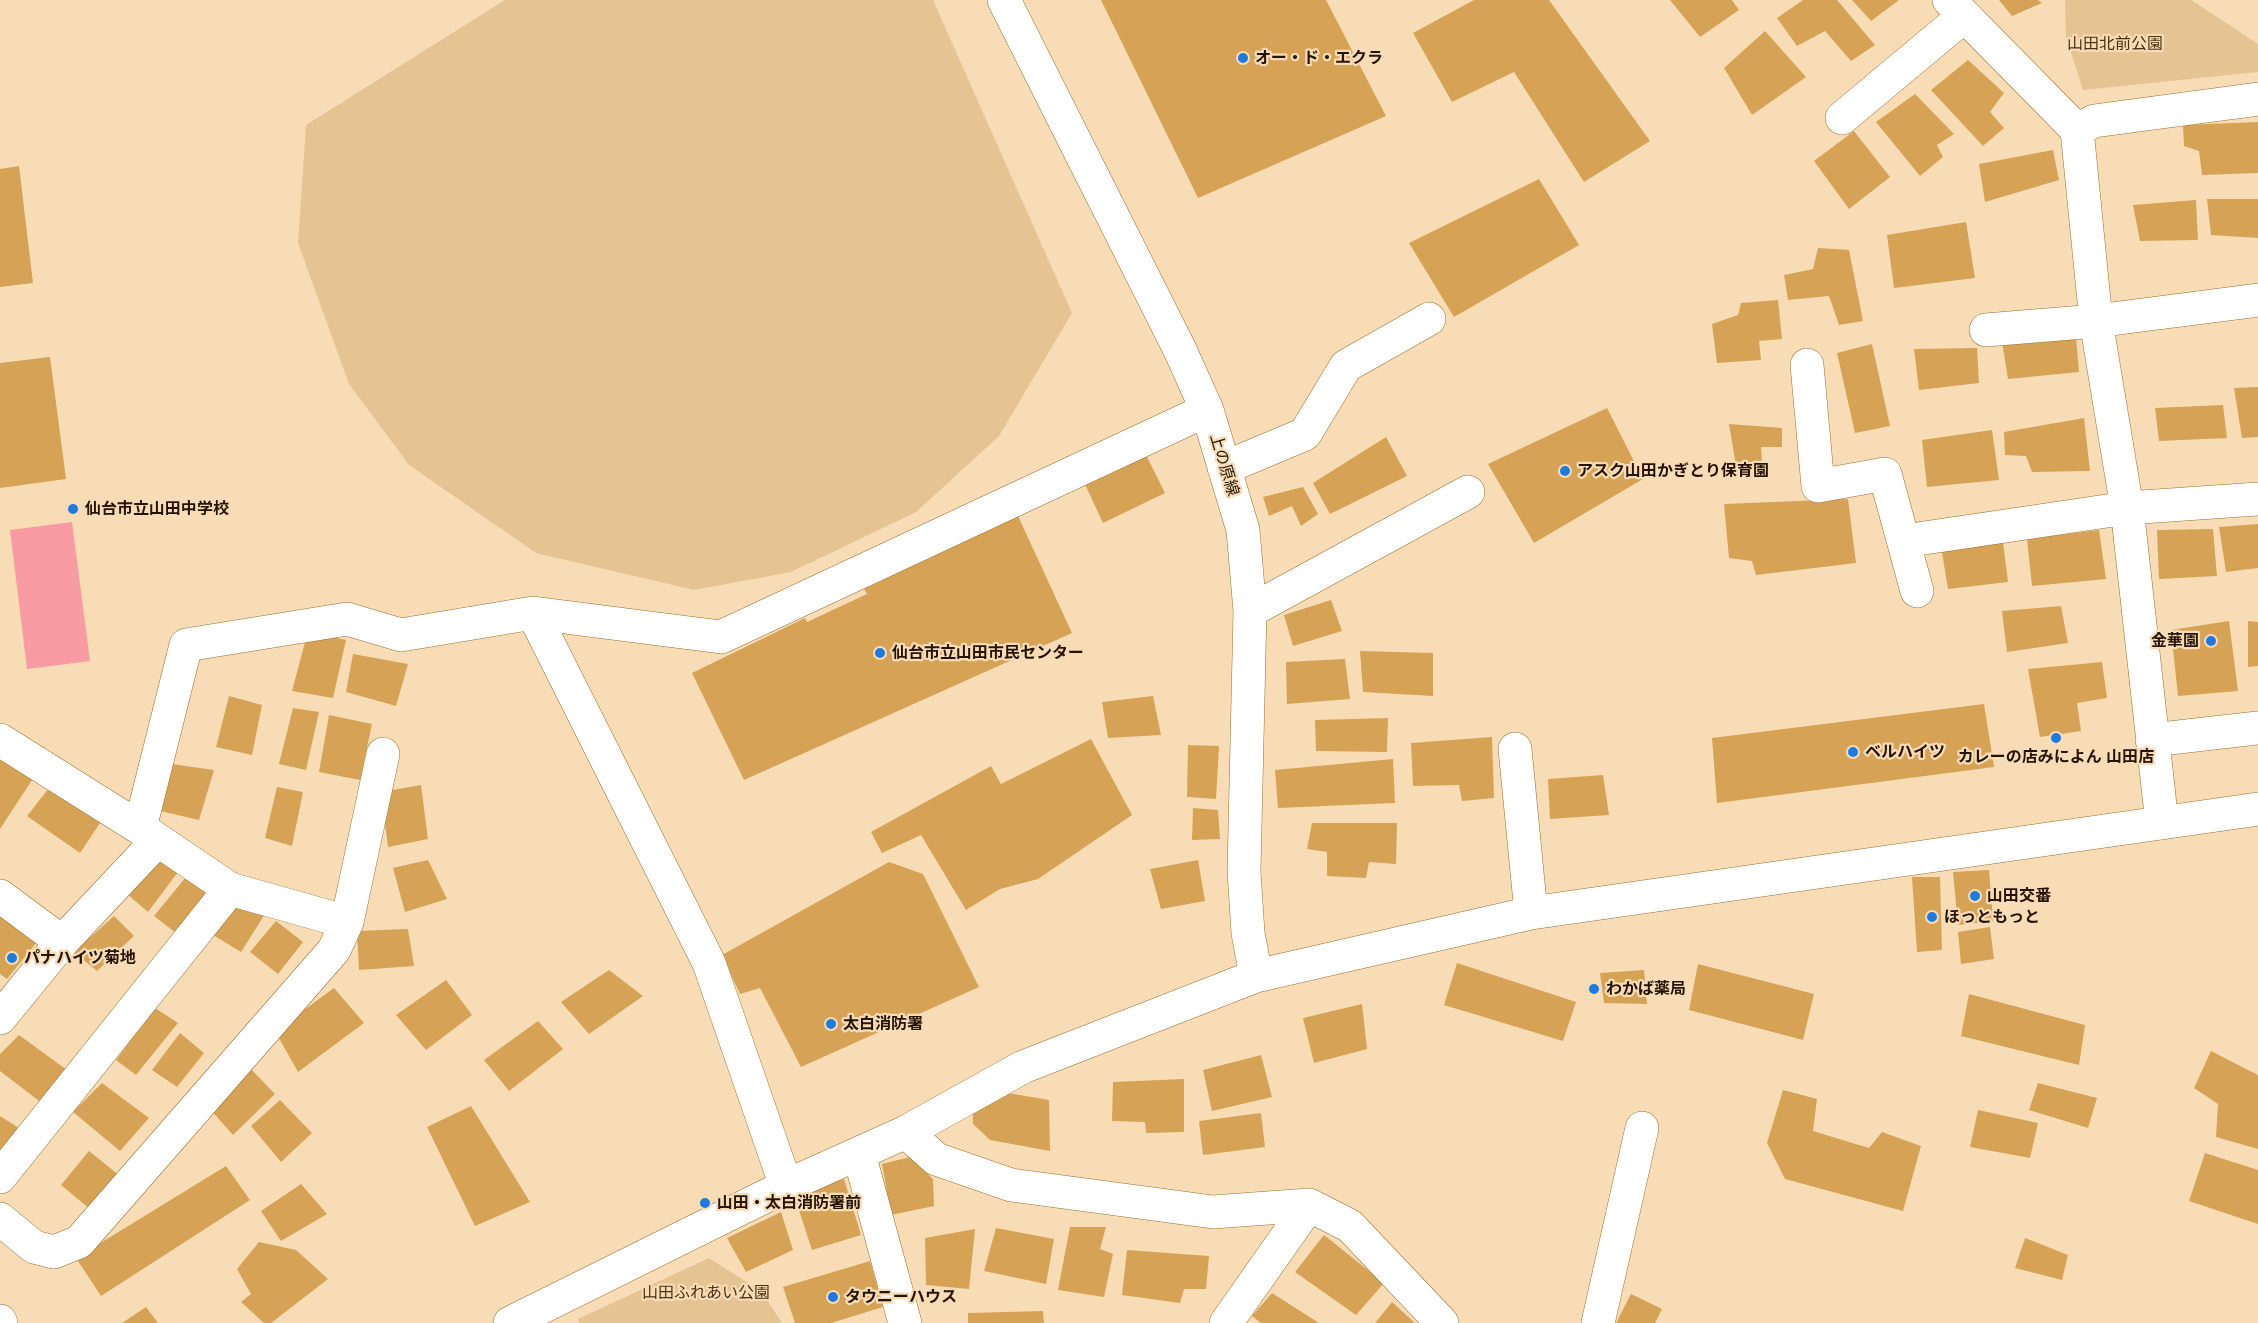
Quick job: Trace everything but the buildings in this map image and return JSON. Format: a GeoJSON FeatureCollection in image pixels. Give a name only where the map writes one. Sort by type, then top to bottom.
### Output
{"type":"FeatureCollection","features":[{"type":"Feature","properties":{"kind":"street","name":"上の原線"},"geometry":{"type":"LineString","coordinates":[[1004,0],[1180,350],[1207,410],[1243,530],[1250,611],[1244,871],[1248,933],[1256,976]]}},
{"type":"Feature","properties":{"kind":"street"},"geometry":{"type":"LineString","coordinates":[[1842,118],[1956,9],[2077,130],[2096,321],[2127,508],[2162,822]]}},
{"type":"Feature","properties":{"kind":"street"},"geometry":{"type":"LineString","coordinates":[[2077,130],[2094,121],[2258,99]]}},
{"type":"Feature","properties":{"kind":"street"},"geometry":{"type":"LineString","coordinates":[[1986,330],[2096,321],[2258,300]]}},
{"type":"Feature","properties":{"kind":"street"},"geometry":{"type":"LineString","coordinates":[[1224,468],[1305,434],[1346,366],[1428,319]]}},
{"type":"Feature","properties":{"kind":"street"},"geometry":{"type":"LineString","coordinates":[[1807,365],[1818,486],[1885,474],[1917,591]]}},
{"type":"Feature","properties":{"kind":"street"},"geometry":{"type":"LineString","coordinates":[[0,1018],[148,834],[186,645],[347,619],[401,635],[534,613],[721,637],[1207,410]]}},
{"type":"Feature","properties":{"kind":"street"},"geometry":{"type":"LineString","coordinates":[[1250,611],[1468,492]]}},
{"type":"Feature","properties":{"kind":"street"},"geometry":{"type":"LineString","coordinates":[[1904,541],[2127,508],[2258,499]]}},
{"type":"Feature","properties":{"kind":"street"},"geometry":{"type":"LineString","coordinates":[[534,613],[709,963],[786,1185]]}},
{"type":"Feature","properties":{"kind":"street"},"geometry":{"type":"LineString","coordinates":[[2152,740],[2258,728]]}},
{"type":"Feature","properties":{"kind":"street"},"geometry":{"type":"LineString","coordinates":[[0,740],[230,889],[347,922]]}},
{"type":"Feature","properties":{"kind":"street"},"geometry":{"type":"LineString","coordinates":[[1515,749],[1531,914]]}},
{"type":"Feature","properties":{"kind":"street"},"geometry":{"type":"LineString","coordinates":[[0,1219],[34,1247],[54,1252],[79,1242],[334,950],[347,922],[383,754]]}},
{"type":"Feature","properties":{"kind":"street"},"geometry":{"type":"LineString","coordinates":[[510,1323],[786,1185],[906,1132],[1023,1067],[1256,976],[1531,914],[2258,809]]}},
{"type":"Feature","properties":{"kind":"street"},"geometry":{"type":"LineString","coordinates":[[0,1177],[230,889]]}},
{"type":"Feature","properties":{"kind":"street"},"geometry":{"type":"LineString","coordinates":[[0,896],[62,942]]}},
{"type":"Feature","properties":{"kind":"street"},"geometry":{"type":"LineString","coordinates":[[1598,1323],[1642,1128]]}},
{"type":"Feature","properties":{"kind":"street"},"geometry":{"type":"LineString","coordinates":[[906,1132],[936,1159],[1011,1185],[1214,1212],[1309,1205],[1350,1226],[1442,1323]]}},
{"type":"Feature","properties":{"kind":"street"},"geometry":{"type":"LineString","coordinates":[[859,1154],[905,1323]]}},
{"type":"Feature","properties":{"kind":"street"},"geometry":{"type":"LineString","coordinates":[[1226,1323],[1309,1205]]}},
{"type":"Feature","properties":{"kind":"green space"},"geometry":{"type":"Polygon","coordinates":[[[505,0],[933,0],[1072,313],[999,436],[916,512],[791,572],[694,590],[536,553],[409,465],[349,384],[298,243],[306,125],[505,0]]]}},
{"type":"Feature","properties":{"kind":"green space","name":"山田北前公園"},"geometry":{"type":"Polygon","coordinates":[[[2065,0],[2191,0],[2258,44],[2258,72],[2083,90],[2066,37],[2065,0]]]}},
{"type":"Feature","properties":{"kind":"green space","name":"山田ふれあい公園"},"geometry":{"type":"Polygon","coordinates":[[[709,1258],[762,1292],[782,1323],[579,1323],[578,1319],[709,1258]]]}},
{"type":"Feature","properties":{"kind":"shaded area"},"geometry":{"type":"Polygon","coordinates":[[[72,522],[90,661],[27,669],[10,530],[72,522]]]}},
{"type":"Feature","properties":{"kind":"place","name":"オー・ド・エクラ"},"geometry":{"type":"Point","coordinates":[1243,58]}},
{"type":"Feature","properties":{"kind":"place","name":"アスク山田かぎとり保育園"},"geometry":{"type":"Point","coordinates":[1565,471]}},
{"type":"Feature","properties":{"kind":"place","name":"仙台市立山田中学校"},"geometry":{"type":"Point","coordinates":[73,509]}},
{"type":"Feature","properties":{"kind":"place","name":"金華園"},"geometry":{"type":"Point","coordinates":[2211,641]}},
{"type":"Feature","properties":{"kind":"place","name":"仙台市立山田市民センター"},"geometry":{"type":"Point","coordinates":[880,653]}},
{"type":"Feature","properties":{"kind":"place","name":"カレーの店みによん 山田店"},"geometry":{"type":"Point","coordinates":[2056,738]}},
{"type":"Feature","properties":{"kind":"place","name":"ベルハイツ"},"geometry":{"type":"Point","coordinates":[1853,752]}},
{"type":"Feature","properties":{"kind":"place","name":"山田交番"},"geometry":{"type":"Point","coordinates":[1975,896]}},
{"type":"Feature","properties":{"kind":"place","name":"ほっともっと"},"geometry":{"type":"Point","coordinates":[1932,917]}},
{"type":"Feature","properties":{"kind":"place","name":"パナハイツ菊地"},"geometry":{"type":"Point","coordinates":[12,958]}},
{"type":"Feature","properties":{"kind":"place","name":"わかば薬局"},"geometry":{"type":"Point","coordinates":[1594,989]}},
{"type":"Feature","properties":{"kind":"place","name":"太白消防署"},"geometry":{"type":"Point","coordinates":[831,1024]}},
{"type":"Feature","properties":{"kind":"place","name":"山田・太白消防署前"},"geometry":{"type":"Point","coordinates":[705,1203]}},
{"type":"Feature","properties":{"kind":"place","name":"タウニーハウス"},"geometry":{"type":"Point","coordinates":[833,1297]}}]}
